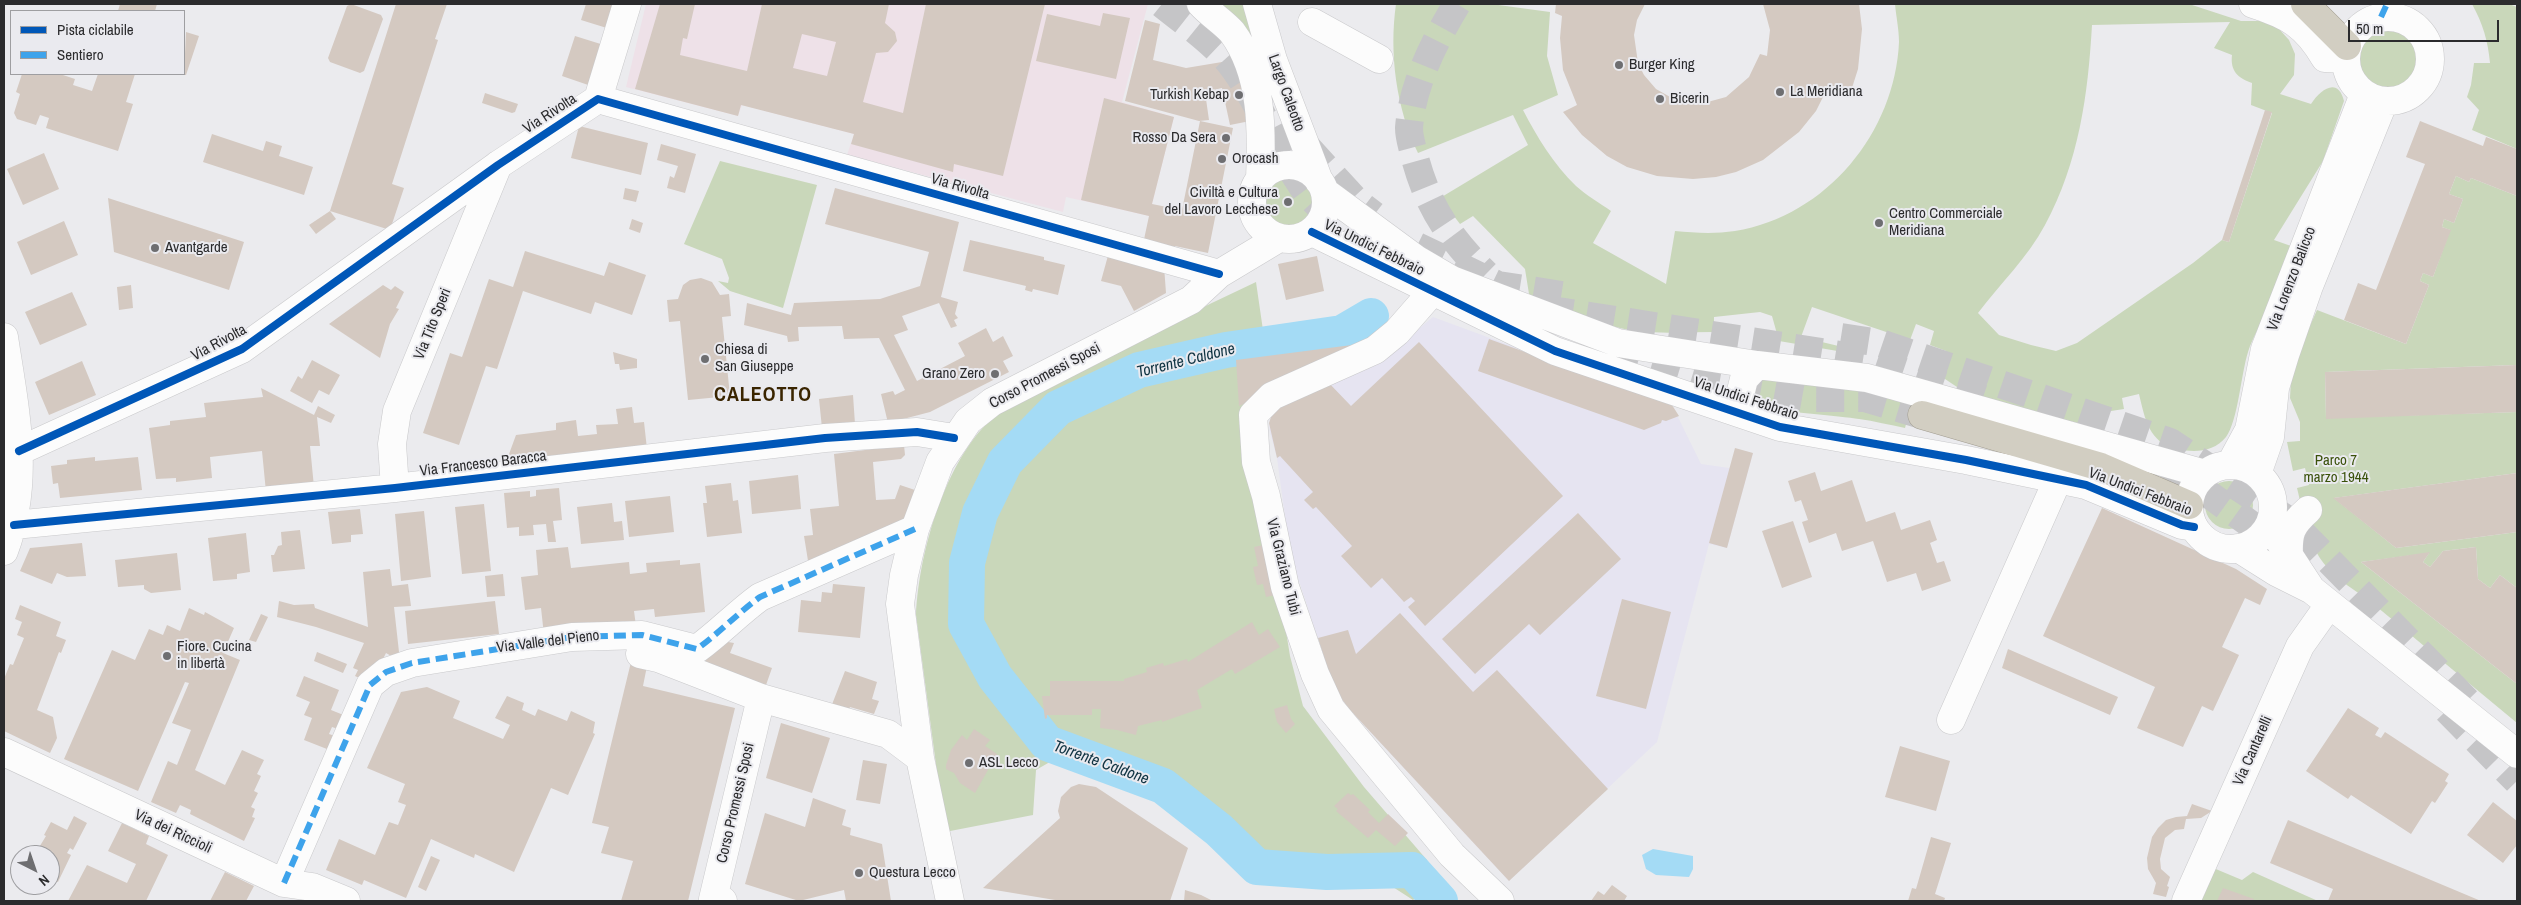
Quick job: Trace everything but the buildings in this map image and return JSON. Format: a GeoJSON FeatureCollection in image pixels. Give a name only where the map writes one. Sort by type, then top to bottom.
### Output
{"type":"FeatureCollection","features":[{"type":"Feature","properties":{"kind":"highway"},"geometry":{"type":"LineString","coordinates":[[2305,4],[2346,52]]}},
{"type":"Feature","properties":{"kind":"highway"},"geometry":{"type":"LineString","coordinates":[[1922,415],[2101,467],[2191,516]]}},
{"type":"Feature","properties":{"kind":"street"},"geometry":{"type":"LineString","coordinates":[[598,99],[627,4]]}},
{"type":"Feature","properties":{"kind":"street","name":"Largo Caleotto"},"geometry":{"type":"LineString","coordinates":[[1201,4],[1232,32],[1248,64],[1257,92],[1262,132],[1260,180],[1253,197],[1254,213]]}},
{"type":"Feature","properties":{"kind":"street","name":"Largo Caleotto"},"geometry":{"type":"LineString","coordinates":[[1257,4],[1273,60],[1322,187],[1324,213],[1312,232]]}},
{"type":"Feature","properties":{"kind":"street"},"geometry":{"type":"LineString","coordinates":[[2253,4],[2281,13],[2296,23],[2316,42],[2325,58],[2346,52]]}},
{"type":"Feature","properties":{"kind":"street"},"geometry":{"type":"LineString","coordinates":[[2384,10],[2417,28],[2425,39],[2429,51],[2430,64],[2426,76],[2419,87],[2397,100],[2374,98],[2354,85],[2348,73],[2346,52],[2360,26],[2384,10]]}},
{"type":"Feature","properties":{"kind":"street"},"geometry":{"type":"LineString","coordinates":[[1312,22],[1379,60]]}},
{"type":"Feature","properties":{"kind":"street","name":"Via Lorenzo Balicco"},"geometry":{"type":"LineString","coordinates":[[2230,465],[2249,430],[2265,349],[2374,98]]}},
{"type":"Feature","properties":{"kind":"street","name":"Via Lorenzo Balicco"},"geometry":{"type":"LineString","coordinates":[[2257,474],[2270,437],[2275,388],[2285,355],[2374,98]]}},
{"type":"Feature","properties":{"kind":"street","name":"Via Rivolta"},"geometry":{"type":"LineString","coordinates":[[19,451],[242,349],[498,165],[598,99],[1219,274]]}},
{"type":"Feature","properties":{"kind":"street","name":"Via Tito Speri"},"geometry":{"type":"LineString","coordinates":[[395,488],[392,444],[397,410],[498,165]]}},
{"type":"Feature","properties":{"kind":"street"},"geometry":{"type":"LineString","coordinates":[[1260,180],[1276,168],[1288,166],[1305,170],[1322,187]]}},
{"type":"Feature","properties":{"kind":"street","name":"Via Undici Febbraio"},"geometry":{"type":"LineString","coordinates":[[1312,232],[1555,351],[1780,427],[2086,484],[2182,525],[2191,516],[2195,485],[2205,474],[1868,378],[1757,365],[1618,344],[1452,280],[1416,259],[1322,187]]}},
{"type":"Feature","properties":{"kind":"street"},"geometry":{"type":"LineString","coordinates":[[1254,213],[1260,225],[1269,233],[1280,238],[1301,237],[1312,232]]}},
{"type":"Feature","properties":{"kind":"street","name":"Corso Promessi Sposi"},"geometry":{"type":"LineString","coordinates":[[1219,274],[1254,213]]}},
{"type":"Feature","properties":{"kind":"street","name":"Corso Promessi Sposi"},"geometry":{"type":"LineString","coordinates":[[950,901],[920,758],[900,604],[904,575],[915,529],[940,462],[954,438],[968,421],[992,402],[1191,300],[1219,274],[1280,238]]}},
{"type":"Feature","properties":{"kind":"street","name":"Via Graziano Tubi"},"geometry":{"type":"LineString","coordinates":[[1432,292],[1397,332],[1375,350],[1272,396],[1259,407],[1253,415],[1256,462],[1266,496],[1285,588],[1315,674],[1331,709],[1452,855],[1500,901]]}},
{"type":"Feature","properties":{"kind":"street"},"geometry":{"type":"LineString","coordinates":[[4,337],[19,451],[19,488],[14,525],[4,552]]}},
{"type":"Feature","properties":{"kind":"street","name":"Via Undici Febbraio"},"geometry":{"type":"LineString","coordinates":[[1736,411],[1744,379],[1757,365]]}},
{"type":"Feature","properties":{"kind":"street","name":"Via Francesco Baracca"},"geometry":{"type":"LineString","coordinates":[[14,525],[395,488],[825,438],[917,432],[954,438]]}},
{"type":"Feature","properties":{"kind":"street"},"geometry":{"type":"LineString","coordinates":[[2205,474],[2217,467],[2230,465],[2245,467],[2257,474]]}},
{"type":"Feature","properties":{"kind":"street","name":"Via Undici Febbraio"},"geometry":{"type":"LineString","coordinates":[[2257,474],[2269,487],[2271,516],[2289,555],[2320,598]]}},
{"type":"Feature","properties":{"kind":"street"},"geometry":{"type":"LineString","coordinates":[[1951,720],[2058,479]]}},
{"type":"Feature","properties":{"kind":"street"},"geometry":{"type":"LineString","coordinates":[[2238,548],[2251,544],[2262,536],[2271,516],[2308,510],[2297,520],[2288,536],[2289,555]]}},
{"type":"Feature","properties":{"kind":"street","name":"Via Undici Febbraio"},"geometry":{"type":"LineString","coordinates":[[2191,516],[2210,543],[2228,549],[2238,548],[2320,598],[2517,754]]}},
{"type":"Feature","properties":{"kind":"street","name":"Via Valle del Pieno"},"geometry":{"type":"LineString","coordinates":[[288,892],[370,684],[386,672],[412,663],[572,636],[642,635],[697,649],[722,631],[739,613],[760,597],[915,529]]}},
{"type":"Feature","properties":{"kind":"street","name":"Via Cantarelli"},"geometry":{"type":"LineString","coordinates":[[2186,901],[2320,598]]}},
{"type":"Feature","properties":{"kind":"street"},"geometry":{"type":"LineString","coordinates":[[569,647],[608,648],[658,658],[761,698],[888,734],[920,758]]}},
{"type":"Feature","properties":{"kind":"street","name":"Corso Promessi Sposi"},"geometry":{"type":"LineString","coordinates":[[723,901],[713,899],[761,698]]}},
{"type":"Feature","properties":{"kind":"street","name":"Via dei Riccioli"},"geometry":{"type":"LineString","coordinates":[[4,752],[288,892],[312,886],[346,901]]}},
{"type":"Feature","properties":{"kind":"shaded area"},"geometry":{"type":"Polygon","coordinates":[[[646,4],[1148,4],[1122,102],[1174,117],[1149,216],[1066,197],[1063,212],[847,155],[854,134],[742,105],[738,116],[626,87],[646,4]]]}},
{"type":"Feature","properties":{"kind":"shaded area"},"geometry":{"type":"Polygon","coordinates":[[[1433,317],[1672,405],[1701,464],[1729,468],[1753,453],[1727,548],[1709,544],[1657,742],[1509,881],[1350,710],[1334,689],[1290,553],[1277,458],[1270,432],[1269,423],[1273,411],[1382,359],[1433,317]]]}},
{"type":"Feature","properties":{"kind":"green space"},"geometry":{"type":"Polygon","coordinates":[[[1218,4],[1243,4],[1256,48],[1218,4]]]}},
{"type":"Feature","properties":{"kind":"green space"},"geometry":{"type":"Polygon","coordinates":[[[1396,4],[1491,4],[1550,12],[1547,56],[1558,95],[1523,110],[1546,150],[1560,169],[1576,186],[1611,211],[1593,243],[1666,284],[1675,231],[1728,232],[1768,222],[1799,208],[1826,188],[1850,165],[1870,137],[1885,107],[1895,75],[1899,32],[1895,4],[2189,4],[2241,21],[2266,21],[2279,29],[2289,40],[2295,54],[2294,75],[2280,94],[2311,104],[2324,90],[2333,87],[2338,89],[2344,101],[2323,161],[2274,240],[2291,246],[2265,316],[2250,347],[2234,420],[2230,430],[2226,437],[2216,446],[2204,450],[2191,451],[2168,446],[2154,436],[2146,421],[2139,394],[2122,398],[2124,409],[2098,413],[2077,423],[2023,410],[1960,389],[1930,369],[1946,351],[1930,345],[1934,331],[1916,324],[1910,340],[1812,307],[1801,337],[1851,349],[1855,354],[1779,341],[1772,316],[1760,312],[1714,317],[1714,332],[1656,332],[1636,331],[1611,326],[1536,301],[1529,294],[1525,269],[1473,216],[1460,224],[1440,198],[1528,145],[1513,115],[1418,153],[1404,118],[1396,80],[1393,42],[1396,4]],[[2230,22],[2092,25],[2088,77],[2080,128],[2057,201],[2038,237],[1978,313],[1999,335],[2056,351],[2077,343],[2193,263],[2222,240],[2229,242],[2272,113],[2251,105],[2252,83],[2236,73],[2232,65],[2232,55],[2214,48],[2230,22]]]}},
{"type":"Feature","properties":{"kind":"green space"},"geometry":{"type":"Polygon","coordinates":[[[2472,4],[2509,4],[2517,7],[2517,149],[2472,130],[2479,110],[2467,97],[2474,63],[2490,63],[2484,33],[2472,4]]]}},
{"type":"Feature","properties":{"kind":"green space"},"geometry":{"type":"Polygon","coordinates":[[[2381,29],[2393,29],[2404,34],[2412,42],[2417,53],[2415,71],[2404,84],[2393,89],[2381,89],[2370,84],[2362,76],[2357,65],[2357,53],[2362,42],[2370,34],[2381,29]]]}},
{"type":"Feature","properties":{"kind":"green space"},"geometry":{"type":"Polygon","coordinates":[[[720,161],[817,185],[783,308],[730,291],[718,281],[728,283],[729,278],[722,259],[684,244],[720,161]]]}},
{"type":"Feature","properties":{"kind":"green space"},"geometry":{"type":"Polygon","coordinates":[[[1280,174],[1292,174],[1302,178],[1310,186],[1314,202],[1310,218],[1302,226],[1292,230],[1280,230],[1270,226],[1262,218],[1258,208],[1258,196],[1262,186],[1270,178],[1280,174]]]}},
{"type":"Feature","properties":{"kind":"green space","name":"Parco 7 marzo 1944"},"geometry":{"type":"Polygon","coordinates":[[[2456,176],[2469,182],[2471,178],[2517,196],[2517,365],[2325,372],[2326,418],[2517,412],[2517,473],[2334,498],[2396,548],[2517,532],[2517,588],[2500,575],[2490,588],[2478,579],[2476,547],[2443,551],[2430,567],[2423,562],[2429,553],[2361,562],[2517,684],[2517,723],[2365,597],[2347,585],[2324,563],[2316,552],[2311,539],[2297,488],[2309,485],[2305,468],[2293,471],[2287,442],[2300,441],[2300,422],[2290,398],[2291,380],[2297,355],[2317,310],[2406,344],[2429,285],[2420,281],[2423,273],[2433,277],[2450,230],[2442,227],[2444,219],[2454,223],[2463,199],[2449,194],[2456,176]]]}},
{"type":"Feature","properties":{"kind":"green space"},"geometry":{"type":"Polygon","coordinates":[[[1256,282],[1265,344],[1259,407],[1280,594],[1290,656],[1303,706],[1364,787],[1427,860],[1435,882],[1413,900],[1379,878],[1271,878],[1245,869],[1237,861],[1219,830],[1163,786],[1105,764],[1055,759],[1036,770],[1033,815],[945,832],[916,615],[918,589],[930,532],[951,476],[966,450],[983,428],[1002,410],[1029,394],[1256,282]]]}},
{"type":"Feature","properties":{"kind":"green space"},"geometry":{"type":"Polygon","coordinates":[[[1764,378],[1849,386],[1912,402],[1905,428],[1859,419],[1781,410],[1764,405],[1759,399],[1758,388],[1764,378]]]}},
{"type":"Feature","properties":{"kind":"green space"},"geometry":{"type":"Polygon","coordinates":[[[2224,481],[2234,481],[2243,485],[2249,491],[2252,496],[2252,514],[2243,525],[2234,529],[2224,529],[2215,525],[2209,519],[2205,510],[2205,500],[2209,491],[2215,485],[2224,481]]]}},
{"type":"Feature","properties":{"kind":"green space"},"geometry":{"type":"Polygon","coordinates":[[[2211,867],[2242,880],[2253,872],[2318,901],[2199,901],[2211,867]]]}},
{"type":"Feature","properties":{"kind":"water"},"geometry":{"type":"Polygon","coordinates":[[[1653,849],[1693,856],[1693,869],[1689,877],[1656,875],[1646,869],[1642,855],[1653,849]]]}},
{"type":"Feature","properties":{"kind":"waterway","name":"Torrente Caldone"},"geometry":{"type":"LineString","coordinates":[[1371,316],[1342,333],[1226,350],[1139,370],[1058,408],[1005,462],[980,513],[967,563],[966,624],[995,677],[1047,743],[1163,786],[1219,830],[1257,867],[1327,872],[1412,870],[1440,901]]}},
{"type":"Feature","properties":{"kind":"tunnel"},"geometry":{"type":"LineString","coordinates":[[1162,4],[1209,42],[1233,67],[1252,96],[1284,157],[1311,198],[1334,220],[1360,238],[1402,260]]}},
{"type":"Feature","properties":{"kind":"tunnel"},"geometry":{"type":"LineString","coordinates":[[1457,4],[1426,63],[1411,112],[1409,132],[1420,176],[1434,207],[1451,235],[1486,274]]}},
{"type":"Feature","properties":{"kind":"tunnel"},"geometry":{"type":"LineString","coordinates":[[1306,146],[1357,202],[1374,215]]}},
{"type":"Feature","properties":{"kind":"tunnel"},"geometry":{"type":"LineString","coordinates":[[1417,246],[1498,285],[1574,297]]}},
{"type":"Feature","properties":{"kind":"tunnel"},"geometry":{"type":"LineString","coordinates":[[1545,309],[1866,359],[1984,399]]}},
{"type":"Feature","properties":{"kind":"tunnel"},"geometry":{"type":"LineString","coordinates":[[1841,337],[1880,343],[2170,442],[2291,522],[2472,706]]}},
{"type":"Feature","properties":{"kind":"tunnel"},"geometry":{"type":"LineString","coordinates":[[1612,351],[1710,380],[1810,398],[1865,398],[1922,415]]}},
{"type":"Feature","properties":{"kind":"tunnel"},"geometry":{"type":"LineString","coordinates":[[2168,465],[2285,549]]}},
{"type":"Feature","properties":{"kind":"tunnel"},"geometry":{"type":"LineString","coordinates":[[2447,710],[2517,781]]}},
{"type":"Feature","properties":{"kind":"marked path"},"geometry":{"type":"LineString","coordinates":[[2381,17],[2387,4]]}},
{"type":"Feature","properties":{"kind":"marked path"},"geometry":{"type":"LineString","coordinates":[[284,883],[370,685],[386,672],[412,663],[572,637],[642,635],[697,649],[760,597],[915,529]]}},
{"type":"Feature","properties":{"kind":"cycle path"},"geometry":{"type":"LineString","coordinates":[[19,451],[242,349],[498,165],[598,99],[1219,274]]}},
{"type":"Feature","properties":{"kind":"cycle path"},"geometry":{"type":"LineString","coordinates":[[1312,232],[1555,351],[1780,427],[1966,460],[2086,485],[2182,525],[2194,527]]}},
{"type":"Feature","properties":{"kind":"cycle path"},"geometry":{"type":"LineString","coordinates":[[14,525],[395,488],[825,438],[917,432],[954,438]]}},
{"type":"Feature","properties":{"kind":"place","name":"Burger King"},"geometry":{"type":"Point","coordinates":[1619,65]}},
{"type":"Feature","properties":{"kind":"place","name":"La Meridiana"},"geometry":{"type":"Point","coordinates":[1780,92]}},
{"type":"Feature","properties":{"kind":"place","name":"Turkish Kebap"},"geometry":{"type":"Point","coordinates":[1239,95]}},
{"type":"Feature","properties":{"kind":"place","name":"Bicerin"},"geometry":{"type":"Point","coordinates":[1660,99]}},
{"type":"Feature","properties":{"kind":"place","name":"Rosso Da Sera"},"geometry":{"type":"Point","coordinates":[1226,138]}},
{"type":"Feature","properties":{"kind":"place","name":"Orocash"},"geometry":{"type":"Point","coordinates":[1222,159]}},
{"type":"Feature","properties":{"kind":"place","name":"Civiltà e Cultura del Lavoro Lecchese"},"geometry":{"type":"Point","coordinates":[1288,202]}},
{"type":"Feature","properties":{"kind":"place","name":"Centro Commerciale Meridiana"},"geometry":{"type":"Point","coordinates":[1879,223]}},
{"type":"Feature","properties":{"kind":"place","name":"Avantgarde"},"geometry":{"type":"Point","coordinates":[155,248]}},
{"type":"Feature","properties":{"kind":"place","name":"Chiesa di San Giuseppe"},"geometry":{"type":"Point","coordinates":[705,359]}},
{"type":"Feature","properties":{"kind":"place","name":"Grano Zero"},"geometry":{"type":"Point","coordinates":[995,374]}},
{"type":"Feature","properties":{"kind":"place","name":"Fiore. Cucina in libertà"},"geometry":{"type":"Point","coordinates":[167,656]}},
{"type":"Feature","properties":{"kind":"place","name":"ASL Lecco"},"geometry":{"type":"Point","coordinates":[969,763]}},
{"type":"Feature","properties":{"kind":"place","name":"Questura Lecco"},"geometry":{"type":"Point","coordinates":[859,873]}},
{"type":"Feature","properties":{"kind":"district","name":"CALEOTTO"},"geometry":{"type":"Point","coordinates":[763,396]}}]}
